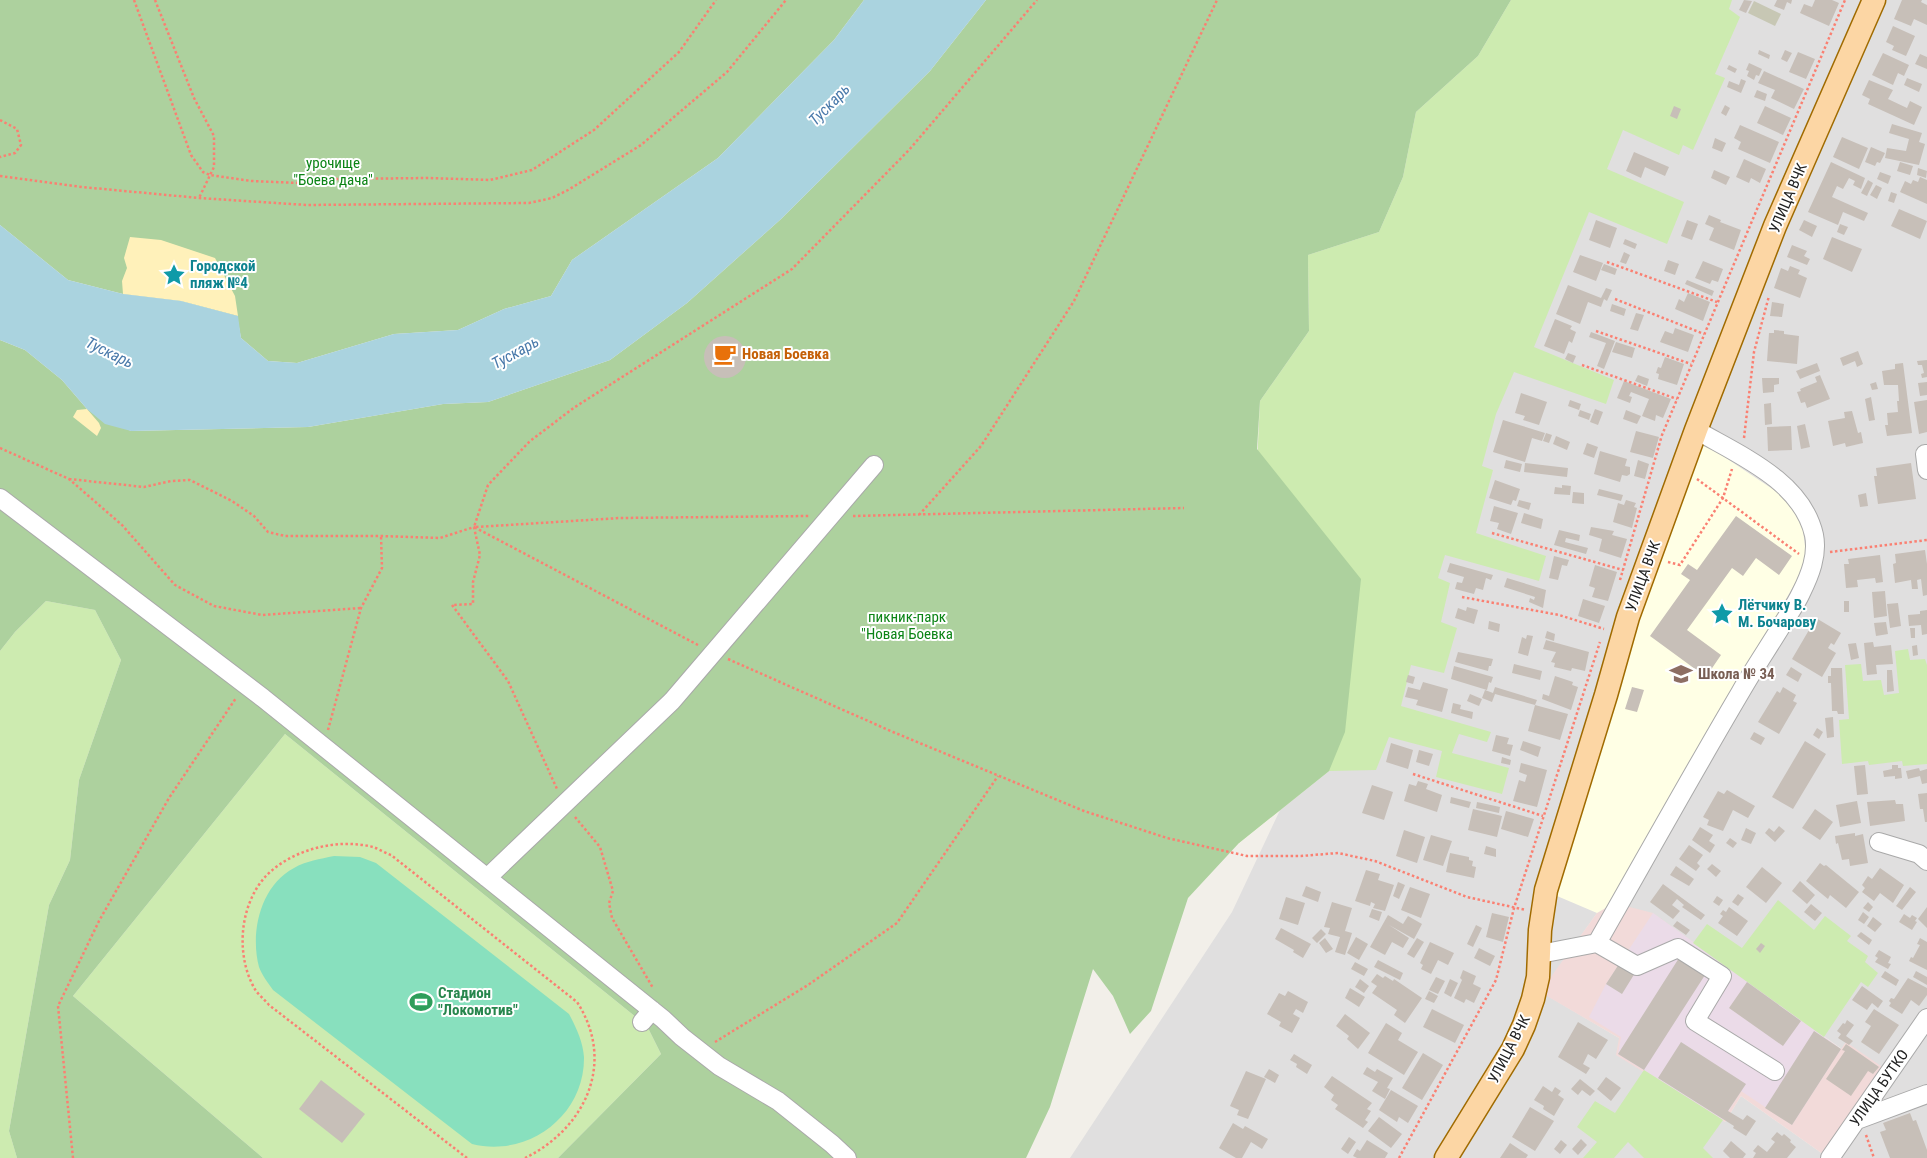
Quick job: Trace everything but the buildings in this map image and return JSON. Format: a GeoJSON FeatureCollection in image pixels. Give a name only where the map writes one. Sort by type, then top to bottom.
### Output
{"type":"FeatureCollection","features":[{"type":"Feature","properties":{"kind":"main road","name":"УЛИЦА ВЧК"},"geometry":{"type":"LineString","coordinates":[[1446,1158],[1513,1049],[1524,1025],[1533,999],[1540,954],[1542,912],[1546,890],[1628,618],[1696,430],[1775,226],[1874,0]]}},
{"type":"Feature","properties":{"kind":"lane"},"geometry":{"type":"LineString","coordinates":[[1597,942],[1740,692],[1801,595],[1812,568],[1815,554],[1814,537],[1811,527],[1797,501],[1787,488],[1755,464],[1696,430]]}},
{"type":"Feature","properties":{"kind":"lane"},"geometry":{"type":"LineString","coordinates":[[1927,454],[1925,454],[1927,470]]}},
{"type":"Feature","properties":{"kind":"lane"},"geometry":{"type":"LineString","coordinates":[[487,878],[672,701],[874,466]]}},
{"type":"Feature","properties":{"kind":"lane"},"geometry":{"type":"LineString","coordinates":[[0,498],[245,684],[487,878],[647,1016],[719,1066],[778,1101],[848,1158]]}},
{"type":"Feature","properties":{"kind":"lane"},"geometry":{"type":"LineString","coordinates":[[1879,842],[1919,854],[1927,861]]}},
{"type":"Feature","properties":{"kind":"lane"},"geometry":{"type":"LineString","coordinates":[[1540,954],[1597,942],[1637,966],[1678,948],[1722,976],[1695,1021],[1775,1071]]}},
{"type":"Feature","properties":{"kind":"lane","name":"УЛИЦА БУТКО"},"geometry":{"type":"LineString","coordinates":[[1830,1158],[1859,1120],[1927,1018]]}},
{"type":"Feature","properties":{"kind":"lane"},"geometry":{"type":"LineString","coordinates":[[1859,1120],[1927,1094]]}},
{"type":"Feature","properties":{"kind":"path"},"geometry":{"type":"LineString","coordinates":[[134,0],[191,155],[203,172],[210,175],[251,181],[299,183],[335,179],[428,178],[490,180],[532,170],[594,130],[679,52],[716,0]]}},
{"type":"Feature","properties":{"kind":"path"},"geometry":{"type":"LineString","coordinates":[[155,0],[194,98],[214,136],[214,167],[199,198]]}},
{"type":"Feature","properties":{"kind":"path"},"geometry":{"type":"LineString","coordinates":[[0,176],[82,187],[199,198],[307,205],[529,203],[552,198],[568,190],[648,138],[727,72],[786,0]]}},
{"type":"Feature","properties":{"kind":"path"},"geometry":{"type":"LineString","coordinates":[[658,994],[652,987],[612,918],[610,903],[613,891],[600,847],[565,804],[508,681],[452,605],[473,604],[473,582],[480,555],[474,527],[488,485],[530,441],[575,407],[792,269],[909,150],[1037,0]]}},
{"type":"Feature","properties":{"kind":"path"},"geometry":{"type":"LineString","coordinates":[[918,515],[981,446],[1074,301],[1218,0]]}},
{"type":"Feature","properties":{"kind":"path"},"geometry":{"type":"LineString","coordinates":[[0,120],[17,129],[21,145],[15,153],[0,157]]}},
{"type":"Feature","properties":{"kind":"path"},"geometry":{"type":"LineString","coordinates":[[1607,262],[1717,302]]}},
{"type":"Feature","properties":{"kind":"path"},"geometry":{"type":"LineString","coordinates":[[1615,299],[1704,334]]}},
{"type":"Feature","properties":{"kind":"path"},"geometry":{"type":"LineString","coordinates":[[1596,332],[1692,364]]}},
{"type":"Feature","properties":{"kind":"path"},"geometry":{"type":"LineString","coordinates":[[1582,365],[1677,399]]}},
{"type":"Feature","properties":{"kind":"path"},"geometry":{"type":"LineString","coordinates":[[0,448],[69,478],[144,487],[172,481],[190,480],[232,501],[254,516],[268,532],[285,536],[440,538],[474,527],[714,653],[893,732],[1084,811],[1167,838],[1247,856],[1338,854],[1375,860],[1467,896],[1514,908],[1542,912]]}},
{"type":"Feature","properties":{"kind":"path"},"geometry":{"type":"LineString","coordinates":[[69,478],[122,526],[175,585],[214,606],[262,615],[362,608]]}},
{"type":"Feature","properties":{"kind":"path"},"geometry":{"type":"LineString","coordinates":[[1492,534],[1623,570]]}},
{"type":"Feature","properties":{"kind":"path"},"geometry":{"type":"LineString","coordinates":[[323,747],[362,608],[382,568],[381,536]]}},
{"type":"Feature","properties":{"kind":"path"},"geometry":{"type":"LineString","coordinates":[[1462,597],[1559,615],[1604,628]]}},
{"type":"Feature","properties":{"kind":"path"},"geometry":{"type":"LineString","coordinates":[[73,1158],[58,1006],[99,921],[169,798],[245,684]]}},
{"type":"Feature","properties":{"kind":"path"},"geometry":{"type":"LineString","coordinates":[[1413,774],[1543,816]]}},
{"type":"Feature","properties":{"kind":"path"},"geometry":{"type":"LineString","coordinates":[[700,1051],[808,985],[897,923],[998,776]]}},
{"type":"Feature","properties":{"kind":"path"},"geometry":{"type":"LineString","coordinates":[[467,1158],[269,1005],[257,991],[248,972],[243,954],[244,924],[254,893],[266,876],[279,865],[309,850],[342,844],[374,848],[391,855],[578,1002],[587,1017],[594,1038],[594,1077],[579,1112],[565,1130],[552,1142],[525,1158]]}},
{"type":"Feature","properties":{"kind":"path"},"geometry":{"type":"LineString","coordinates":[[1399,1158],[1496,980]]}},
{"type":"Feature","properties":{"kind":"path"},"geometry":{"type":"LineString","coordinates":[[1859,1120],[1874,1158]]}},
{"type":"Feature","properties":{"kind":"shaded area"},"geometry":{"type":"Polygon","coordinates":[[[1614,0],[1927,0],[1927,1158],[1070,1158],[1232,912],[1304,759],[1614,0]],[[1614,903],[1597,913],[1541,992],[1619,1038],[1725,1122],[1741,1096],[1827,1157],[1846,1042],[1842,1049],[1747,982],[1614,903]]]}},
{"type":"Feature","properties":{"kind":"shaded area"},"geometry":{"type":"Polygon","coordinates":[[[1754,1],[1781,14],[1775,26],[1748,13],[1754,1]]]}},
{"type":"Feature","properties":{"kind":"shaded area","name":"Школа № 34"},"geometry":{"type":"Polygon","coordinates":[[[1702,442],[1786,498],[1802,523],[1807,562],[1614,903],[1597,913],[1550,893],[1610,695],[1702,442]]]}},
{"type":"Feature","properties":{"kind":"shaded area"},"geometry":{"type":"Polygon","coordinates":[[[1614,903],[1653,913],[1841,1049],[1846,1042],[1894,1075],[1827,1157],[1741,1096],[1725,1122],[1616,1055],[1619,1038],[1540,992],[1597,913],[1614,903]]]}},
{"type":"Feature","properties":{"kind":"shaded area"},"geometry":{"type":"Polygon","coordinates":[[[1653,913],[1841,1049],[1792,1125],[1741,1091],[1723,1120],[1618,1054],[1621,1037],[1589,1017],[1606,984],[1653,913]]]}},
{"type":"Feature","properties":{"kind":"green space","name":"урочище \"Боева дача\""},"geometry":{"type":"Polygon","coordinates":[[[0,0],[864,0],[834,40],[718,158],[572,260],[551,296],[504,309],[458,330],[394,334],[297,363],[268,361],[241,338],[237,316],[181,301],[123,294],[68,280],[0,225],[0,0]]]}},
{"type":"Feature","properties":{"kind":"green space","name":"пикник-парк \"Новая Боевка"},"geometry":{"type":"Polygon","coordinates":[[[986,0],[1511,0],[1478,56],[1416,112],[1403,177],[1379,232],[1308,255],[1309,331],[1260,401],[1257,449],[1361,579],[1345,732],[1329,771],[1239,843],[1188,898],[1151,1011],[1130,1034],[1113,996],[1093,969],[1050,1107],[1026,1158],[558,1158],[661,1054],[647,1026],[285,734],[73,996],[263,1158],[17,1158],[9,1131],[49,905],[70,860],[79,780],[121,660],[95,610],[46,601],[15,632],[0,651],[0,340],[25,350],[62,380],[87,409],[131,431],[308,427],[443,404],[488,402],[610,360],[687,303],[781,219],[930,71],[986,0]]]}},
{"type":"Feature","properties":{"kind":"green space"},"geometry":{"type":"Polygon","coordinates":[[[1511,0],[1732,0],[1729,9],[1740,17],[1715,74],[1725,78],[1693,150],[1683,145],[1679,155],[1623,130],[1607,169],[1684,202],[1667,244],[1589,212],[1534,347],[1614,380],[1606,404],[1514,372],[1496,414],[1482,466],[1493,470],[1476,533],[1546,556],[1539,581],[1445,555],[1438,578],[1450,583],[1441,622],[1457,628],[1444,673],[1411,665],[1401,706],[1491,732],[1487,742],[1459,734],[1452,753],[1509,768],[1502,794],[1436,777],[1442,751],[1389,737],[1376,770],[1329,771],[1239,843],[1260,401],[1309,331],[1308,255],[1379,232],[1403,177],[1416,112],[1478,56],[1511,0]]]}},
{"type":"Feature","properties":{"kind":"green space"},"geometry":{"type":"Polygon","coordinates":[[[46,601],[95,610],[121,660],[79,780],[70,860],[49,905],[9,1131],[17,1158],[0,1158],[0,651],[15,632],[46,601]]]}},
{"type":"Feature","properties":{"kind":"green space"},"geometry":{"type":"Polygon","coordinates":[[[1908,649],[1910,660],[1925,659],[1927,665],[1927,764],[1903,766],[1902,761],[1869,765],[1868,761],[1842,764],[1839,720],[1849,719],[1845,665],[1861,664],[1863,681],[1881,680],[1884,695],[1899,693],[1895,651],[1908,649]]]}},
{"type":"Feature","properties":{"kind":"green space"},"geometry":{"type":"Polygon","coordinates":[[[285,734],[647,1026],[661,1054],[558,1158],[263,1158],[73,996],[285,734]]]}},
{"type":"Feature","properties":{"kind":"green space","name":"Стадион \"Локомотив\""},"geometry":{"type":"Polygon","coordinates":[[[334,856],[360,857],[376,863],[569,1014],[582,1046],[584,1057],[582,1078],[575,1097],[564,1114],[550,1127],[533,1138],[514,1144],[493,1147],[472,1144],[273,990],[259,967],[256,940],[260,911],[273,886],[282,876],[308,862],[334,856]]]}},
{"type":"Feature","properties":{"kind":"green space"},"geometry":{"type":"Polygon","coordinates":[[[1778,900],[1814,930],[1825,916],[1851,936],[1847,941],[1868,956],[1865,962],[1878,973],[1868,987],[1861,982],[1824,1037],[1693,943],[1707,924],[1742,948],[1778,900]]]}},
{"type":"Feature","properties":{"kind":"green space"},"geometry":{"type":"Polygon","coordinates":[[[1644,1070],[1723,1120],[1703,1148],[1713,1158],[1644,1158],[1628,1142],[1614,1158],[1583,1158],[1597,1142],[1577,1127],[1595,1101],[1615,1113],[1644,1070]]]}},
{"type":"Feature","properties":{"kind":"sand","name":"Городской пляж №4"},"geometry":{"type":"Polygon","coordinates":[[[130,237],[161,240],[215,258],[235,296],[238,316],[181,301],[123,294],[122,281],[127,268],[124,258],[130,237]]]}},
{"type":"Feature","properties":{"kind":"sand"},"geometry":{"type":"Polygon","coordinates":[[[87,409],[101,428],[97,436],[73,417],[77,410],[87,409]]]}},
{"type":"Feature","properties":{"kind":"water","name":"Тускарь"},"geometry":{"type":"Polygon","coordinates":[[[864,0],[986,0],[930,71],[781,219],[687,303],[610,360],[488,402],[443,404],[308,427],[131,431],[105,424],[87,409],[62,380],[25,350],[0,340],[0,225],[68,280],[123,294],[181,301],[238,316],[241,338],[268,361],[297,363],[394,334],[458,330],[504,309],[551,296],[572,260],[718,158],[834,40],[864,0]]]}},
{"type":"Feature","properties":{"kind":"place","name":"Городской пляж №4"},"geometry":{"type":"Point","coordinates":[174,275]}},
{"type":"Feature","properties":{"kind":"place","name":"Новая Боевка"},"geometry":{"type":"Point","coordinates":[725,354]}},
{"type":"Feature","properties":{"kind":"place","name":"Лётчику В. М. Бочарову"},"geometry":{"type":"Point","coordinates":[1722,614]}},
{"type":"Feature","properties":{"kind":"place","name":"Школа № 34"},"geometry":{"type":"Point","coordinates":[1681,674]}},
{"type":"Feature","properties":{"kind":"place","name":"Стадион \"Локомотив\""},"geometry":{"type":"Point","coordinates":[421,1002]}}]}
